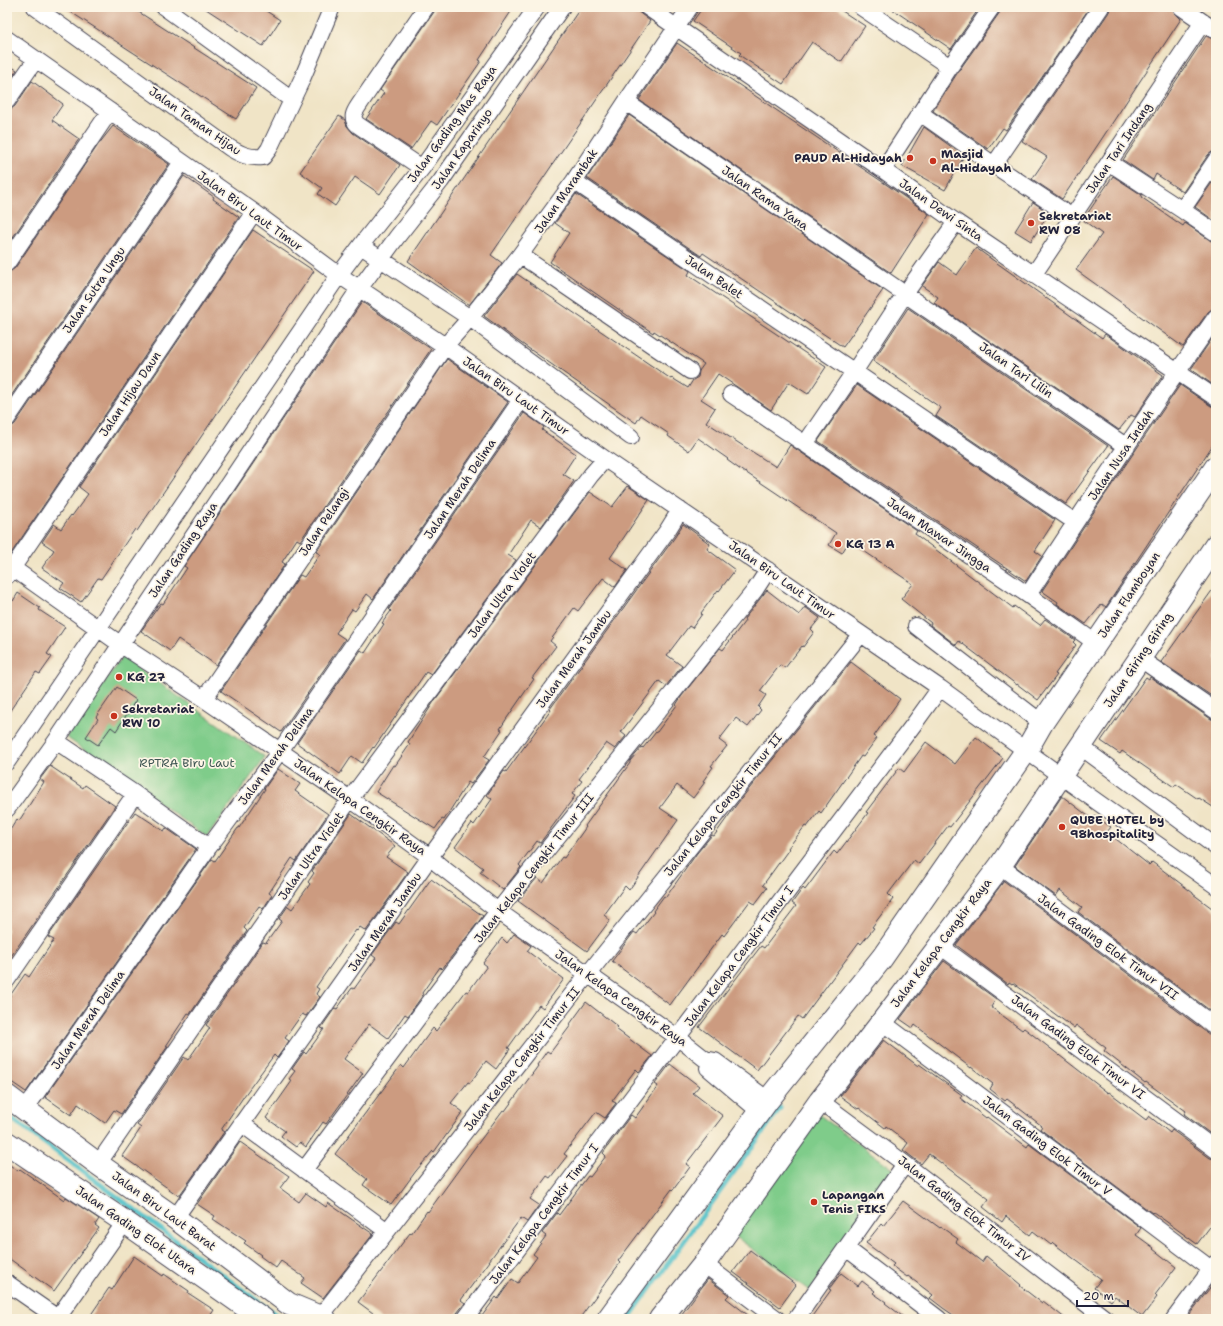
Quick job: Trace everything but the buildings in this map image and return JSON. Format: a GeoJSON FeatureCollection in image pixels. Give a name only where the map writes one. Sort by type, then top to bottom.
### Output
{"type":"FeatureCollection","features":[{"type":"Feature","properties":{"kind":"street","name":"Jalan Taman Hijau"},"geometry":{"type":"LineString","coordinates":[[35,7],[230,148],[242,155],[253,158],[263,157],[269,149],[332,7]]}},
{"type":"Feature","properties":{"kind":"street"},"geometry":{"type":"LineString","coordinates":[[164,7],[292,100]]}},
{"type":"Feature","properties":{"kind":"street"},"geometry":{"type":"LineString","coordinates":[[422,168],[358,125],[353,117],[361,102],[426,7]]}},
{"type":"Feature","properties":{"kind":"street","name":"Jalan Gading Mas Raya"},"geometry":{"type":"LineString","coordinates":[[340,274],[422,168],[537,7]]}},
{"type":"Feature","properties":{"kind":"street","name":"Jalan Kaparinyo"},"geometry":{"type":"LineString","coordinates":[[361,287],[441,181],[562,7]]}},
{"type":"Feature","properties":{"kind":"street","name":"Jalan Dewi Sinta"},"geometry":{"type":"LineString","coordinates":[[647,7],[956,222],[1216,398]]}},
{"type":"Feature","properties":{"kind":"street","name":"Jalan Marambak"},"geometry":{"type":"LineString","coordinates":[[447,344],[520,255],[574,181],[690,7]]}},
{"type":"Feature","properties":{"kind":"street"},"geometry":{"type":"LineString","coordinates":[[861,7],[950,67]]}},
{"type":"Feature","properties":{"kind":"street"},"geometry":{"type":"LineString","coordinates":[[883,170],[950,67],[992,7]]}},
{"type":"Feature","properties":{"kind":"street"},"geometry":{"type":"LineString","coordinates":[[994,165],[1101,7]]}},
{"type":"Feature","properties":{"kind":"street"},"geometry":{"type":"LineString","coordinates":[[1181,7],[1210,27]]}},
{"type":"Feature","properties":{"kind":"street","name":"Jalan Tari Indang"},"geometry":{"type":"LineString","coordinates":[[1034,274],[1072,216],[1210,27]]}},
{"type":"Feature","properties":{"kind":"street","name":"Jalan Biru Laut Timur"},"geometry":{"type":"LineString","coordinates":[[7,39],[340,274],[447,344],[521,400],[605,459],[940,688],[1035,737]]}},
{"type":"Feature","properties":{"kind":"street"},"geometry":{"type":"LineString","coordinates":[[7,101],[36,59]]}},
{"type":"Feature","properties":{"kind":"street","name":"Jalan Rama Yana"},"geometry":{"type":"LineString","coordinates":[[626,102],[905,294]]}},
{"type":"Feature","properties":{"kind":"street"},"geometry":{"type":"LineString","coordinates":[[7,263],[110,111]]}},
{"type":"Feature","properties":{"kind":"street"},"geometry":{"type":"LineString","coordinates":[[920,113],[994,165],[1072,216]]}},
{"type":"Feature","properties":{"kind":"street"},"geometry":{"type":"LineString","coordinates":[[1182,210],[1216,160]]}},
{"type":"Feature","properties":{"kind":"street","name":"Jalan Sutra Ungu"},"geometry":{"type":"LineString","coordinates":[[7,419],[182,162]]}},
{"type":"Feature","properties":{"kind":"street"},"geometry":{"type":"LineString","coordinates":[[1110,163],[1216,233]]}},
{"type":"Feature","properties":{"kind":"street","name":"Jalan Balet"},"geometry":{"type":"LineString","coordinates":[[574,181],[1075,522]]}},
{"type":"Feature","properties":{"kind":"street","name":"Jalan Hijau Daun"},"geometry":{"type":"LineString","coordinates":[[9,569],[254,212]]}},
{"type":"Feature","properties":{"kind":"street"},"geometry":{"type":"LineString","coordinates":[[804,444],[854,372],[905,294],[956,222]]}},
{"type":"Feature","properties":{"kind":"street"},"geometry":{"type":"LineString","coordinates":[[361,245],[379,262],[468,320],[631,437]]}},
{"type":"Feature","properties":{"kind":"street"},"geometry":{"type":"LineString","coordinates":[[520,255],[690,370]]}},
{"type":"Feature","properties":{"kind":"street","name":"Jalan Gading Raya"},"geometry":{"type":"LineString","coordinates":[[7,762],[340,274]]}},
{"type":"Feature","properties":{"kind":"street","name":"Jalan Gading Raya"},"geometry":{"type":"LineString","coordinates":[[7,809],[56,741],[361,287]]}},
{"type":"Feature","properties":{"kind":"street"},"geometry":{"type":"LineString","coordinates":[[326,294],[346,308]]}},
{"type":"Feature","properties":{"kind":"street","name":"Jalan Tari Lilin"},"geometry":{"type":"LineString","coordinates":[[905,294],[1127,447]]}},
{"type":"Feature","properties":{"kind":"street","name":"Jalan Nusa Indah"},"geometry":{"type":"LineString","coordinates":[[1028,596],[1075,522],[1216,317]]}},
{"type":"Feature","properties":{"kind":"street","name":"Jalan Pelangi"},"geometry":{"type":"LineString","coordinates":[[204,699],[447,344]]}},
{"type":"Feature","properties":{"kind":"street","name":"Jalan Mawar Jingga"},"geometry":{"type":"LineString","coordinates":[[731,394],[1092,641]]}},
{"type":"Feature","properties":{"kind":"street","name":"Jalan Merah Delima"},"geometry":{"type":"LineString","coordinates":[[25,1108],[209,847],[280,752],[521,400]]}},
{"type":"Feature","properties":{"kind":"street","name":"Jalan Ultra Violet"},"geometry":{"type":"LineString","coordinates":[[98,1164],[350,799],[591,475],[605,459]]}},
{"type":"Feature","properties":{"kind":"street","name":"Jalan Flamboyan"},"geometry":{"type":"LineString","coordinates":[[1035,737],[1092,641],[1216,466]]}},
{"type":"Feature","properties":{"kind":"street","name":"Jalan Merah Jambu"},"geometry":{"type":"LineString","coordinates":[[175,1218],[430,857],[658,544],[680,510]]}},
{"type":"Feature","properties":{"kind":"street","name":"Jalan Giring Giring"},"geometry":{"type":"LineString","coordinates":[[1061,776],[1216,545]]}},
{"type":"Feature","properties":{"kind":"street","name":"Jalan Kelapa Cengkir Raya"},"geometry":{"type":"LineString","coordinates":[[9,569],[204,699],[350,799],[430,857],[498,911],[677,1037],[705,1059],[708,1069],[764,1106]]}},
{"type":"Feature","properties":{"kind":"street","name":"Jalan Kelapa Cengkir Timur III"},"geometry":{"type":"LineString","coordinates":[[304,1170],[498,911],[755,590],[768,570]]}},
{"type":"Feature","properties":{"kind":"street"},"geometry":{"type":"LineString","coordinates":[[916,626],[1035,737],[1061,776],[1216,886]]}},
{"type":"Feature","properties":{"kind":"street","name":"Jalan Kelapa Cengkir Timur II"},"geometry":{"type":"LineString","coordinates":[[322,1318],[387,1231],[588,974],[861,634]]}},
{"type":"Feature","properties":{"kind":"street"},"geometry":{"type":"LineString","coordinates":[[1139,658],[1216,710]]}},
{"type":"Feature","properties":{"kind":"street","name":"Jalan Kelapa Cengkir Timur I"},"geometry":{"type":"LineString","coordinates":[[465,1319],[940,688]]}},
{"type":"Feature","properties":{"kind":"street"},"geometry":{"type":"LineString","coordinates":[[608,1319],[764,1106],[882,958],[1035,737]]}},
{"type":"Feature","properties":{"kind":"street"},"geometry":{"type":"LineString","coordinates":[[56,741],[135,794],[209,847]]}},
{"type":"Feature","properties":{"kind":"street"},"geometry":{"type":"LineString","coordinates":[[1080,748],[1216,846]]}},
{"type":"Feature","properties":{"kind":"street","name":"Jalan Kelapa Cengkir Raya"},"geometry":{"type":"LineString","coordinates":[[660,1319],[704,1264],[820,1101],[1000,866],[1061,776]]}},
{"type":"Feature","properties":{"kind":"street"},"geometry":{"type":"LineString","coordinates":[[7,980],[135,794]]}},
{"type":"Feature","properties":{"kind":"street","name":"Jalan Gading Elok Timur VII"},"geometry":{"type":"LineString","coordinates":[[1000,866],[1216,1027]]}},
{"type":"Feature","properties":{"kind":"street","name":"Jalan Gading Elok Timur VI"},"geometry":{"type":"LineString","coordinates":[[939,945],[1216,1150]]}},
{"type":"Feature","properties":{"kind":"street","name":"Jalan Gading Elok Timur V"},"geometry":{"type":"LineString","coordinates":[[882,1022],[1214,1266]]}},
{"type":"Feature","properties":{"kind":"street","name":"Jalan Biru Laut Barat"},"geometry":{"type":"LineString","coordinates":[[7,1096],[98,1164],[175,1218],[289,1304],[322,1318]]}},
{"type":"Feature","properties":{"kind":"street","name":"Jalan Gading Elok Timur IV"},"geometry":{"type":"LineString","coordinates":[[820,1101],[905,1164],[1106,1319]]}},
{"type":"Feature","properties":{"kind":"street"},"geometry":{"type":"LineString","coordinates":[[242,1124],[387,1231]]}},
{"type":"Feature","properties":{"kind":"street","name":"Jalan Gading Elok Utara"},"geometry":{"type":"LineString","coordinates":[[7,1143],[125,1222],[263,1319]]}},
{"type":"Feature","properties":{"kind":"street"},"geometry":{"type":"LineString","coordinates":[[796,1319],[905,1164]]}},
{"type":"Feature","properties":{"kind":"street"},"geometry":{"type":"LineString","coordinates":[[7,1283],[58,1319],[125,1222]]}},
{"type":"Feature","properties":{"kind":"street"},"geometry":{"type":"LineString","coordinates":[[846,1248],[939,1319]]}},
{"type":"Feature","properties":{"kind":"street"},"geometry":{"type":"LineString","coordinates":[[704,1264],[777,1319]]}},
{"type":"Feature","properties":{"kind":"street"},"geometry":{"type":"LineString","coordinates":[[1174,1319],[1214,1266]]}},
{"type":"Feature","properties":{"kind":"green space","name":"RPTRA Biru Laut"},"geometry":{"type":"Polygon","coordinates":[[[122,657],[265,757],[207,837],[66,737],[122,657]]]}},
{"type":"Feature","properties":{"kind":"green space","name":"Lapangan Tenis FIKS"},"geometry":{"type":"Polygon","coordinates":[[[818,1114],[896,1171],[810,1291],[732,1234],[818,1114]]]}},
{"type":"Feature","properties":{"kind":"waterway"},"geometry":{"type":"LineString","coordinates":[[628,1319],[780,1108]]}},
{"type":"Feature","properties":{"kind":"waterway"},"geometry":{"type":"LineString","coordinates":[[7,1115],[276,1315],[285,1319]]}},
{"type":"Feature","properties":{"kind":"place","name":"PAUD Al-Hidayah"},"geometry":{"type":"Point","coordinates":[910,158]}},
{"type":"Feature","properties":{"kind":"place","name":"Masjid Al-Hidayah"},"geometry":{"type":"Point","coordinates":[933,161]}},
{"type":"Feature","properties":{"kind":"place","name":"Sekretariat RW 08"},"geometry":{"type":"Point","coordinates":[1031,223]}},
{"type":"Feature","properties":{"kind":"place","name":"KG 13 A"},"geometry":{"type":"Point","coordinates":[838,544]}},
{"type":"Feature","properties":{"kind":"place","name":"KG 27"},"geometry":{"type":"Point","coordinates":[119,677]}},
{"type":"Feature","properties":{"kind":"place","name":"Sekretariat RW 10"},"geometry":{"type":"Point","coordinates":[114,716]}},
{"type":"Feature","properties":{"kind":"place","name":"QUBE HOTEL by 98hospitality"},"geometry":{"type":"Point","coordinates":[1062,827]}},
{"type":"Feature","properties":{"kind":"place","name":"Lapangan Tenis FIKS"},"geometry":{"type":"Point","coordinates":[814,1202]}}]}
